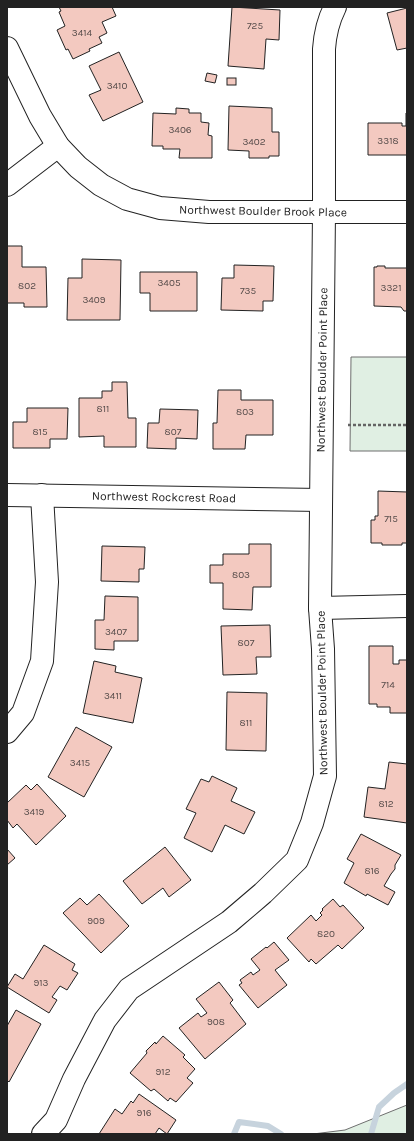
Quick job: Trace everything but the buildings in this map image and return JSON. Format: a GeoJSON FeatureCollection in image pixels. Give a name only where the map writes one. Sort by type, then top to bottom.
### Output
{"type":"FeatureCollection","features":[{"type":"Feature","properties":{"kind":"street","name":"Northwest Boulder Point Place"},"geometry":{"type":"LineString","coordinates":[[43,1134],[56,1120],[74,1079],[105,1020],[129,989],[230,922],[297,860],[312,823],[325,776],[323,649],[320,608],[324,212],[324,37],[335,7]]}},
{"type":"Feature","properties":{"kind":"street","name":"Northwest Boulder Brook Place"},"geometry":{"type":"LineString","coordinates":[[7,48],[40,116],[58,146],[78,168],[101,185],[127,199],[160,208],[209,212],[407,212]]}},
{"type":"Feature","properties":{"kind":"street"},"geometry":{"type":"LineString","coordinates":[[7,185],[58,146]]}},
{"type":"Feature","properties":{"kind":"street","name":"Northwest Rockcrest Road"},"geometry":{"type":"LineString","coordinates":[[7,495],[321,500]]}},
{"type":"Feature","properties":{"kind":"street"},"geometry":{"type":"LineString","coordinates":[[7,732],[23,713],[42,661],[47,582],[42,495]]}},
{"type":"Feature","properties":{"kind":"street"},"geometry":{"type":"LineString","coordinates":[[320,608],[407,606]]}},
{"type":"Feature","properties":{"kind":"path"},"geometry":{"type":"LineString","coordinates":[[348,425],[407,425]]}},
{"type":"Feature","properties":{"kind":"green space"},"geometry":{"type":"Polygon","coordinates":[[[351,357],[407,357],[407,451],[350,451],[351,357]]]}},
{"type":"Feature","properties":{"kind":"green space"},"geometry":{"type":"Polygon","coordinates":[[[407,1105],[407,1134],[313,1134],[345,1130],[407,1105]]]}},
{"type":"Feature","properties":{"kind":"waterway"},"geometry":{"type":"LineString","coordinates":[[371,1134],[379,1107],[394,1093],[407,1084]]}},
{"type":"Feature","properties":{"kind":"waterway"},"geometry":{"type":"LineString","coordinates":[[234,1134],[239,1122],[268,1126],[281,1134]]}}]}
